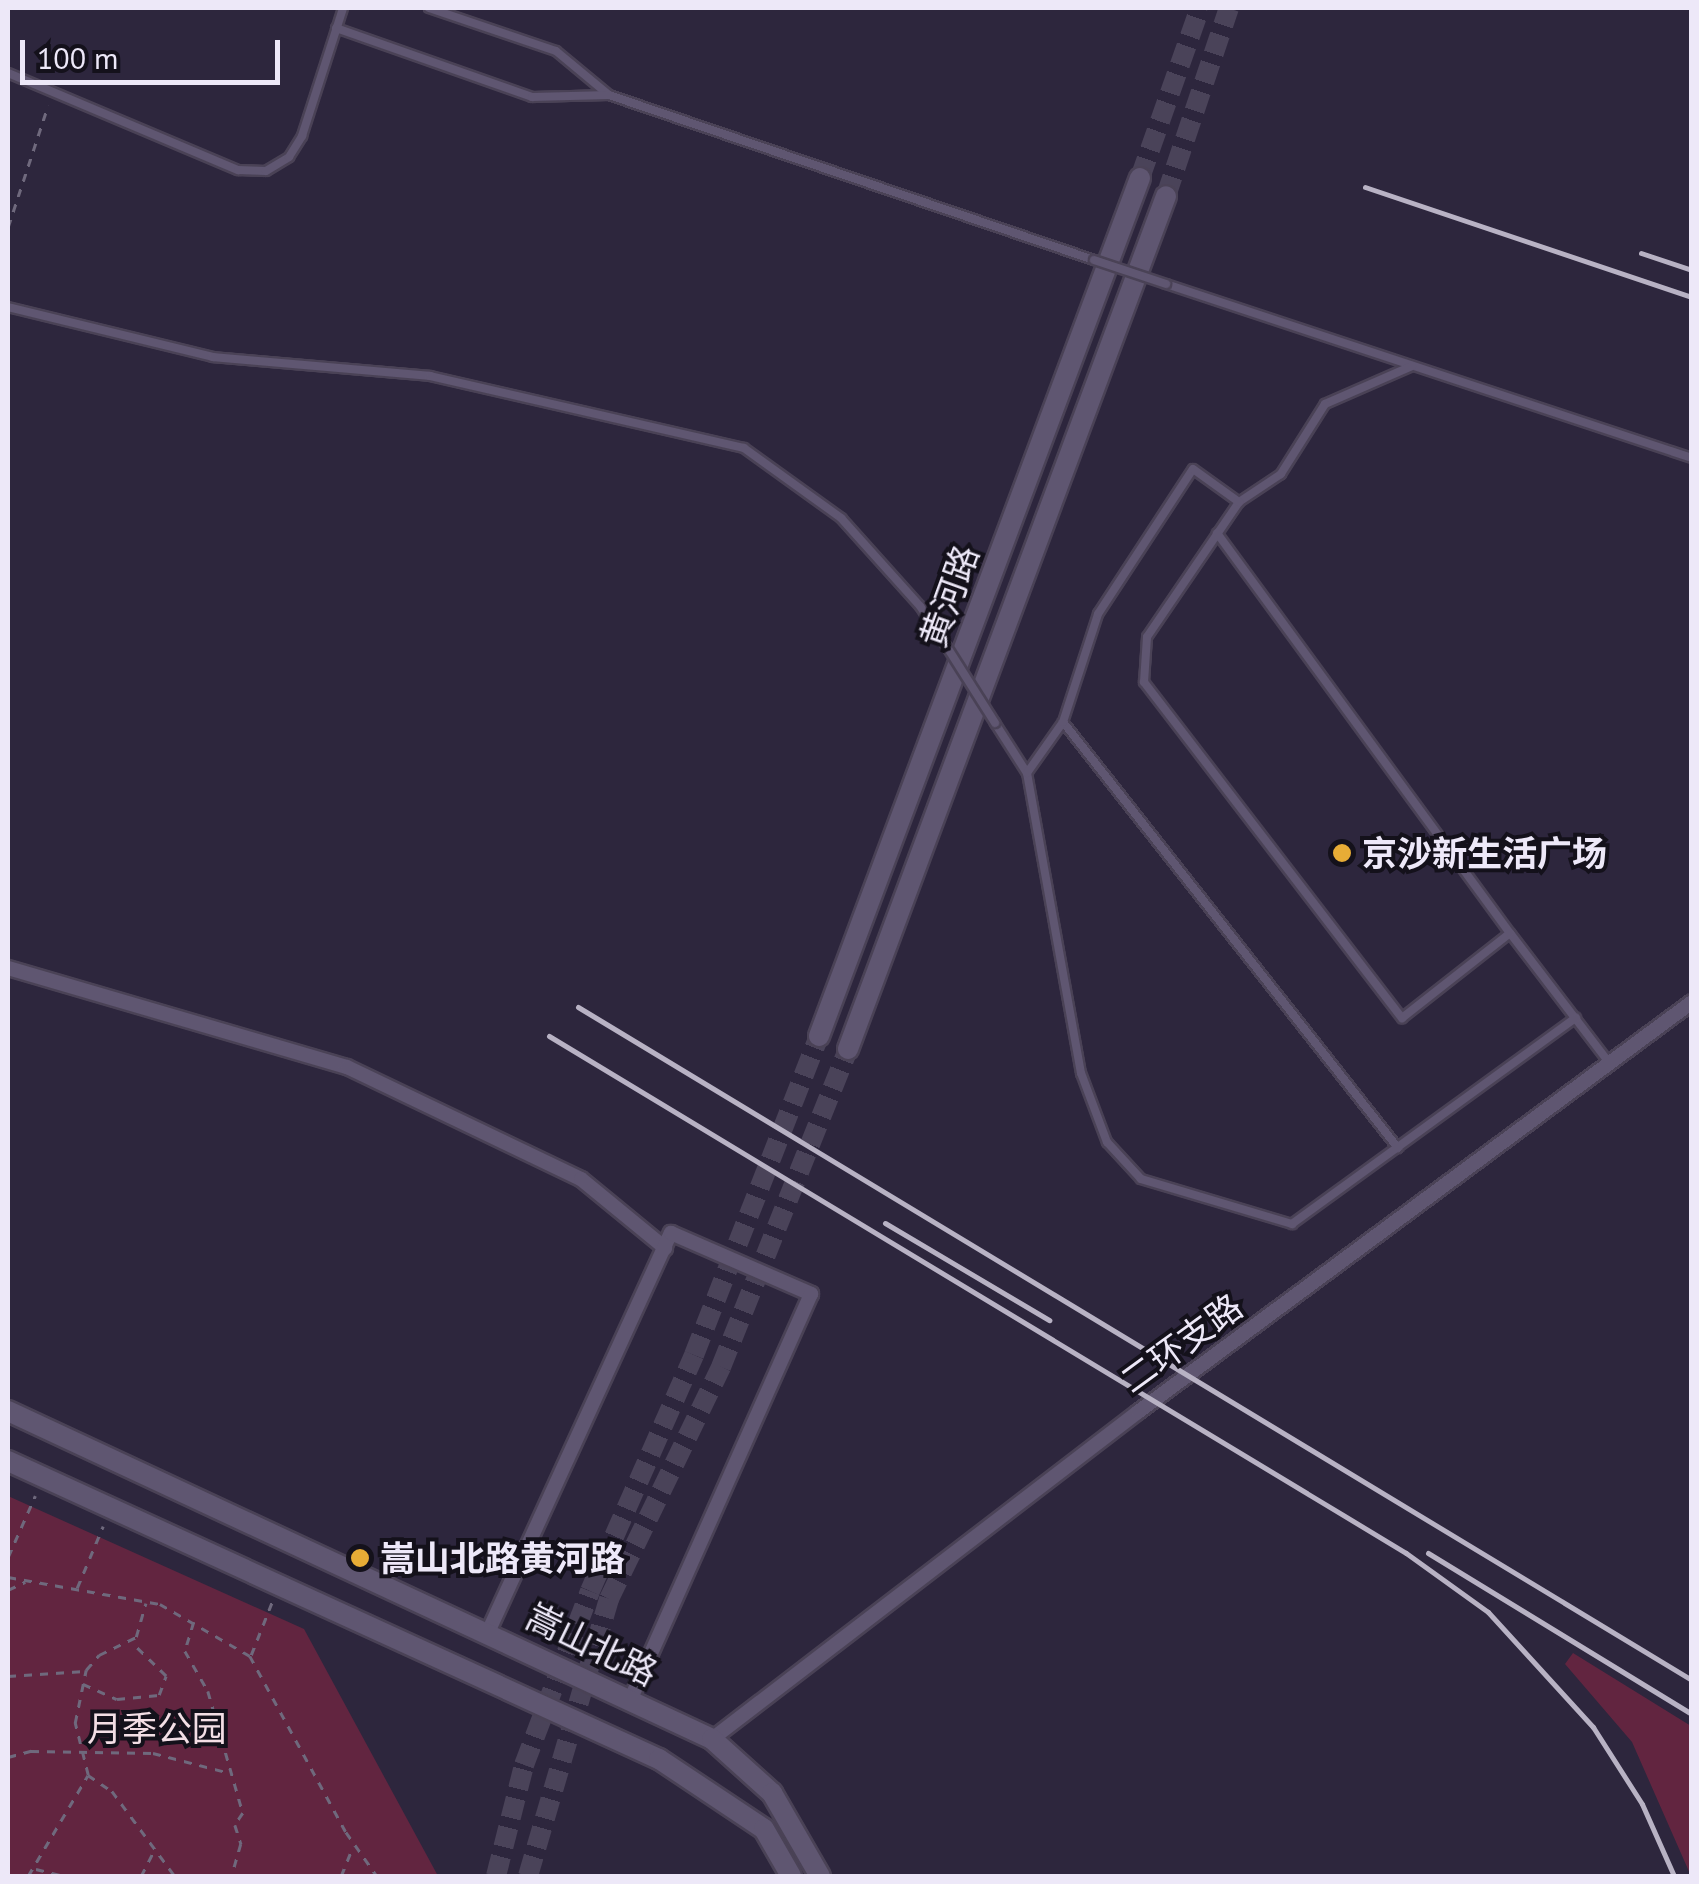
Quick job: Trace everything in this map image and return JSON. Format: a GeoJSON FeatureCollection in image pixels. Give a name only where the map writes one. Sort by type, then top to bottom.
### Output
{"type":"FeatureCollection","features":[{"type":"Feature","properties":{"kind":"main road","name":"黄河路"},"geometry":{"type":"LineString","coordinates":[[819,1036],[1140,178]]}},
{"type":"Feature","properties":{"kind":"main road","name":"黄河路"},"geometry":{"type":"LineString","coordinates":[[848,1048],[1166,196]]}},
{"type":"Feature","properties":{"kind":"main road","name":"嵩山北路"},"geometry":{"type":"LineString","coordinates":[[8,1412],[489,1630],[712,1739],[772,1792],[820,1876]]}},
{"type":"Feature","properties":{"kind":"main road"},"geometry":{"type":"LineString","coordinates":[[8,1461],[112,1505],[659,1759],[764,1828],[790,1876]]}},
{"type":"Feature","properties":{"kind":"street"},"geometry":{"type":"LineString","coordinates":[[8,968],[347,1067],[582,1179],[665,1248]]}},
{"type":"Feature","properties":{"kind":"street","name":"二环支路"},"geometry":{"type":"LineString","coordinates":[[712,1739],[1138,1412],[1690,1006]]}},
{"type":"Feature","properties":{"kind":"street"},"geometry":{"type":"LineString","coordinates":[[489,1630],[672,1233],[812,1294],[631,1699]]}},
{"type":"Feature","properties":{"kind":"lane"},"geometry":{"type":"LineString","coordinates":[[8,74],[238,170],[266,171],[290,157],[302,136],[343,8]]}},
{"type":"Feature","properties":{"kind":"lane"},"geometry":{"type":"LineString","coordinates":[[429,8],[556,51],[608,95]]}},
{"type":"Feature","properties":{"kind":"lane"},"geometry":{"type":"LineString","coordinates":[[336,28],[532,97],[608,95],[1692,458]]}},
{"type":"Feature","properties":{"kind":"lane"},"geometry":{"type":"LineString","coordinates":[[8,307],[213,357],[430,376],[744,448],[840,518],[920,606],[1027,773],[1081,1073],[1107,1142],[1140,1180],[1292,1224],[1576,1018]]}},
{"type":"Feature","properties":{"kind":"lane"},"geometry":{"type":"LineString","coordinates":[[1412,366],[1324,404],[1281,474],[1238,502],[1147,637],[1144,682],[1402,1018],[1510,933]]}},
{"type":"Feature","properties":{"kind":"lane"},"geometry":{"type":"LineString","coordinates":[[1027,773],[1063,722],[1098,614],[1193,469],[1238,502]]}},
{"type":"Feature","properties":{"kind":"lane"},"geometry":{"type":"LineString","coordinates":[[1218,533],[1610,1064]]}},
{"type":"Feature","properties":{"kind":"lane"},"geometry":{"type":"LineString","coordinates":[[1063,722],[1398,1148]]}},
{"type":"Feature","properties":{"kind":"path"},"geometry":{"type":"LineString","coordinates":[[8,227],[52,94]]}},
{"type":"Feature","properties":{"kind":"path"},"geometry":{"type":"LineString","coordinates":[[8,1558],[44,1476]]}},
{"type":"Feature","properties":{"kind":"path"},"geometry":{"type":"LineString","coordinates":[[77,1590],[112,1505]]}},
{"type":"Feature","properties":{"kind":"path"},"geometry":{"type":"LineString","coordinates":[[8,1577],[147,1602],[195,1621],[250,1656],[354,1844],[378,1876]]}},
{"type":"Feature","properties":{"kind":"path"},"geometry":{"type":"LineString","coordinates":[[8,1590],[29,1581]]}},
{"type":"Feature","properties":{"kind":"path"},"geometry":{"type":"LineString","coordinates":[[250,1656],[279,1583]]}},
{"type":"Feature","properties":{"kind":"path"},"geometry":{"type":"LineString","coordinates":[[28,1876],[88,1775],[86,1754],[75,1723],[86,1670],[99,1656],[130,1642],[147,1602]]}},
{"type":"Feature","properties":{"kind":"path"},"geometry":{"type":"LineString","coordinates":[[195,1621],[185,1651],[208,1691],[226,1772],[243,1814],[235,1825],[240,1844],[232,1876]]}},
{"type":"Feature","properties":{"kind":"path"},"geometry":{"type":"LineString","coordinates":[[82,1684],[118,1699],[158,1694],[166,1676],[130,1642]]}},
{"type":"Feature","properties":{"kind":"path"},"geometry":{"type":"LineString","coordinates":[[8,1676],[86,1670]]}},
{"type":"Feature","properties":{"kind":"path"},"geometry":{"type":"LineString","coordinates":[[8,1757],[152,1753],[226,1772]]}},
{"type":"Feature","properties":{"kind":"path"},"geometry":{"type":"LineString","coordinates":[[88,1775],[112,1791],[152,1852],[168,1860],[175,1876]]}},
{"type":"Feature","properties":{"kind":"path"},"geometry":{"type":"LineString","coordinates":[[341,1876],[354,1844]]}},
{"type":"Feature","properties":{"kind":"path"},"geometry":{"type":"LineString","coordinates":[[141,1876],[152,1852]]}},
{"type":"Feature","properties":{"kind":"path"},"geometry":{"type":"LineString","coordinates":[[34,1869],[64,1876]]}},
{"type":"Feature","properties":{"kind":"green space","name":"月季公园"},"geometry":{"type":"Polygon","coordinates":[[[8,1496],[304,1629],[438,1876],[8,1876],[8,1496]]]}},
{"type":"Feature","properties":{"kind":"green space"},"geometry":{"type":"Polygon","coordinates":[[[1573,1653],[1691,1726],[1691,1876],[1632,1742],[1565,1664],[1573,1653]]]}},
{"type":"Feature","properties":{"kind":"tunnel"},"geometry":{"type":"LineString","coordinates":[[1140,178],[1200,8]]}},
{"type":"Feature","properties":{"kind":"tunnel"},"geometry":{"type":"LineString","coordinates":[[1166,196],[1229,8]]}},
{"type":"Feature","properties":{"kind":"tunnel"},"geometry":{"type":"LineString","coordinates":[[496,1876],[524,1765],[590,1591],[694,1355],[819,1036]]}},
{"type":"Feature","properties":{"kind":"tunnel"},"geometry":{"type":"LineString","coordinates":[[528,1876],[609,1599],[721,1367],[848,1049]]}},
{"type":"Feature","properties":{"kind":"railway"},"geometry":{"type":"LineString","coordinates":[[1365,187],[1692,297]]}},
{"type":"Feature","properties":{"kind":"railway"},"geometry":{"type":"LineString","coordinates":[[1641,253],[1692,270]]}},
{"type":"Feature","properties":{"kind":"railway"},"geometry":{"type":"LineString","coordinates":[[578,1007],[1692,1680]]}},
{"type":"Feature","properties":{"kind":"railway"},"geometry":{"type":"LineString","coordinates":[[549,1036],[1406,1553],[1488,1612],[1593,1727],[1642,1804],[1674,1876]]}},
{"type":"Feature","properties":{"kind":"railway"},"geometry":{"type":"LineString","coordinates":[[885,1223],[1049,1320]]}},
{"type":"Feature","properties":{"kind":"railway"},"geometry":{"type":"LineString","coordinates":[[1428,1553],[1692,1714]]}},
{"type":"Feature","properties":{"kind":"place","name":"京沙新生活广场"},"geometry":{"type":"Point","coordinates":[1342,853]}},
{"type":"Feature","properties":{"kind":"place","name":"嵩山北路黄河路"},"geometry":{"type":"Point","coordinates":[360,1558]}}]}
